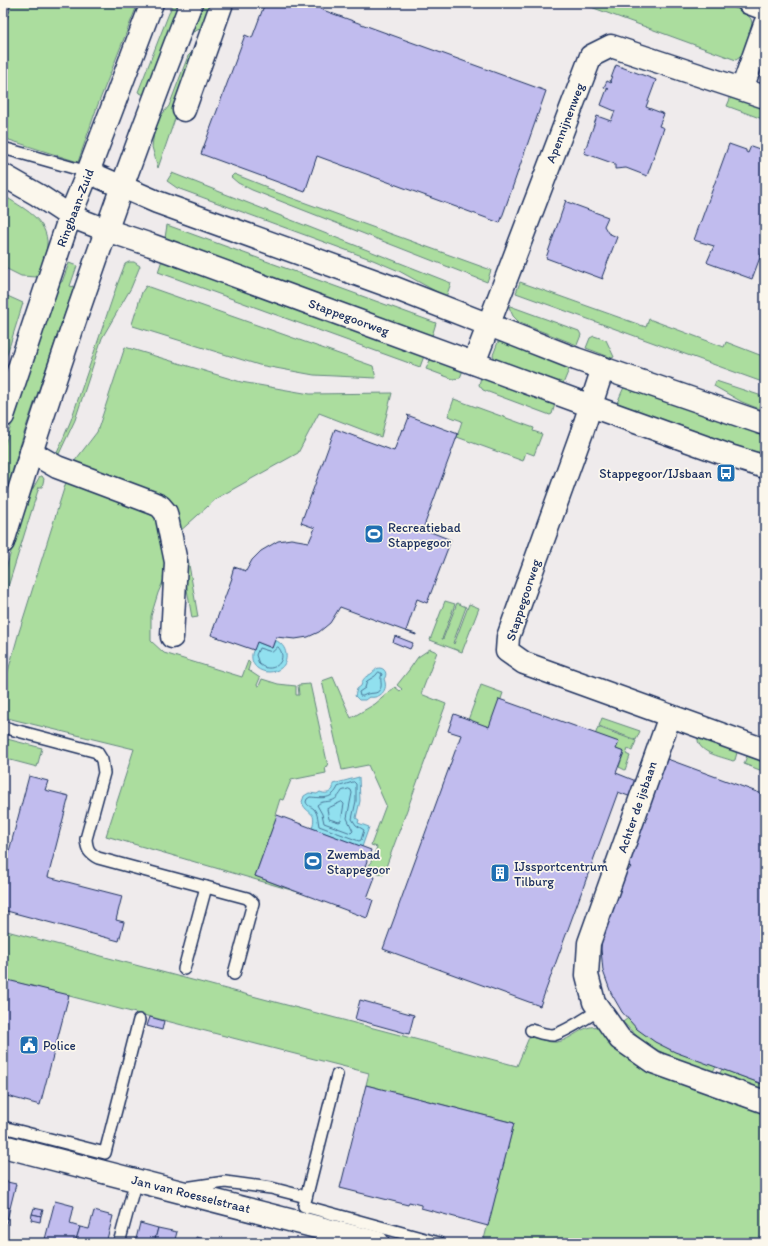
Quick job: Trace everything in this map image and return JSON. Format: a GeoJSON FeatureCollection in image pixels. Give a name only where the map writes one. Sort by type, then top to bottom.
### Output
{"type":"FeatureCollection","features":[{"type":"Feature","properties":{"kind":"street","name":"Ringbaan-Zuid"},"geometry":{"type":"LineString","coordinates":[[3,416],[70,216],[152,3]]}},
{"type":"Feature","properties":{"kind":"street"},"geometry":{"type":"LineString","coordinates":[[3,542],[31,452],[106,230],[190,3]]}},
{"type":"Feature","properties":{"kind":"street"},"geometry":{"type":"LineString","coordinates":[[184,110],[222,3]]}},
{"type":"Feature","properties":{"kind":"street"},"geometry":{"type":"LineString","coordinates":[[749,3],[765,9]]}},
{"type":"Feature","properties":{"kind":"street"},"geometry":{"type":"LineString","coordinates":[[742,89],[765,24]]}},
{"type":"Feature","properties":{"kind":"street"},"geometry":{"type":"LineString","coordinates":[[174,45],[209,37]]}},
{"type":"Feature","properties":{"kind":"street","name":"Apennijnenweg"},"geometry":{"type":"LineString","coordinates":[[474,363],[591,56],[611,46],[765,97]]}},
{"type":"Feature","properties":{"kind":"street"},"geometry":{"type":"LineString","coordinates":[[88,172],[157,202],[392,287],[604,368],[765,424]]}},
{"type":"Feature","properties":{"kind":"street","name":"Stappegoorweg"},"geometry":{"type":"LineString","coordinates":[[3,175],[38,195],[70,216],[106,230],[151,245],[591,406],[765,467]]}},
{"type":"Feature","properties":{"kind":"street","name":"Stappegoorweg"},"geometry":{"type":"LineString","coordinates":[[604,368],[508,637],[507,651],[524,663],[670,716]]}},
{"type":"Feature","properties":{"kind":"street"},"geometry":{"type":"LineString","coordinates":[[31,452],[57,467],[154,503],[160,506],[166,513],[176,562],[172,637]]}},
{"type":"Feature","properties":{"kind":"street"},"geometry":{"type":"LineString","coordinates":[[670,716],[765,750]]}},
{"type":"Feature","properties":{"kind":"street","name":"Achter de ijsbaan"},"geometry":{"type":"LineString","coordinates":[[670,716],[589,943],[587,975],[594,1002],[620,1038],[653,1062],[765,1102]]}},
{"type":"Feature","properties":{"kind":"street","name":"Jan van Roesselstraat"},"geometry":{"type":"LineString","coordinates":[[3,1146],[176,1190],[346,1239],[378,1243]]}},
{"type":"Feature","properties":{"kind":"lane"},"geometry":{"type":"LineString","coordinates":[[3,148],[88,172]]}},
{"type":"Feature","properties":{"kind":"lane"},"geometry":{"type":"LineString","coordinates":[[3,727],[96,752],[102,760],[104,773],[86,839],[86,848],[90,854],[98,858],[247,898],[253,903],[234,974]]}},
{"type":"Feature","properties":{"kind":"lane"},"geometry":{"type":"LineString","coordinates":[[184,969],[206,887]]}},
{"type":"Feature","properties":{"kind":"lane"},"geometry":{"type":"LineString","coordinates":[[531,1030],[554,1035],[600,1010]]}},
{"type":"Feature","properties":{"kind":"lane"},"geometry":{"type":"LineString","coordinates":[[3,1127],[105,1153],[139,1020]]}},
{"type":"Feature","properties":{"kind":"lane"},"geometry":{"type":"LineString","coordinates":[[337,1075],[304,1206],[439,1243]]}},
{"type":"Feature","properties":{"kind":"lane"},"geometry":{"type":"LineString","coordinates":[[119,1243],[136,1180]]}},
{"type":"Feature","properties":{"kind":"lane"},"geometry":{"type":"LineString","coordinates":[[176,1190],[225,1182],[271,1188],[306,1197]]}},
{"type":"Feature","properties":{"kind":"green space"},"geometry":{"type":"Polygon","coordinates":[[[3,3],[138,3],[97,107],[78,162],[3,138],[3,3]]]}},
{"type":"Feature","properties":{"kind":"green space"},"geometry":{"type":"Polygon","coordinates":[[[173,3],[179,3],[144,95],[138,92],[173,3]]]}},
{"type":"Feature","properties":{"kind":"green space"},"geometry":{"type":"Polygon","coordinates":[[[202,3],[212,3],[202,28],[193,32],[192,30],[202,3]]]}},
{"type":"Feature","properties":{"kind":"green space"},"geometry":{"type":"Polygon","coordinates":[[[580,3],[722,3],[745,12],[751,19],[752,28],[743,55],[736,60],[580,3]]]}},
{"type":"Feature","properties":{"kind":"green space"},"geometry":{"type":"Polygon","coordinates":[[[193,51],[197,55],[158,168],[152,147],[154,132],[160,117],[169,106],[188,56],[193,51]]]}},
{"type":"Feature","properties":{"kind":"green space"},"geometry":{"type":"Polygon","coordinates":[[[733,92],[765,104],[765,120],[727,106],[733,92]]]}},
{"type":"Feature","properties":{"kind":"green space"},"geometry":{"type":"Polygon","coordinates":[[[172,173],[451,283],[446,297],[399,271],[373,260],[177,188],[167,181],[172,173]]]}},
{"type":"Feature","properties":{"kind":"green space"},"geometry":{"type":"Polygon","coordinates":[[[234,174],[267,187],[267,189],[491,270],[487,282],[252,190],[238,183],[231,177],[234,174]]]}},
{"type":"Feature","properties":{"kind":"green space"},"geometry":{"type":"Polygon","coordinates":[[[3,195],[33,215],[44,228],[47,246],[37,277],[21,276],[3,267],[3,195]]]}},
{"type":"Feature","properties":{"kind":"green space"},"geometry":{"type":"Polygon","coordinates":[[[167,225],[436,323],[432,336],[165,238],[167,225]]]}},
{"type":"Feature","properties":{"kind":"green space"},"geometry":{"type":"Polygon","coordinates":[[[162,260],[424,356],[420,367],[158,272],[162,260]]]}},
{"type":"Feature","properties":{"kind":"green space"},"geometry":{"type":"Polygon","coordinates":[[[134,262],[140,266],[131,288],[102,338],[75,420],[59,454],[57,453],[71,420],[117,285],[125,264],[134,262]]]}},
{"type":"Feature","properties":{"kind":"green space"},"geometry":{"type":"Polygon","coordinates":[[[69,263],[77,266],[70,286],[74,287],[26,427],[3,501],[3,450],[58,281],[62,282],[69,263]]]}},
{"type":"Feature","properties":{"kind":"green space"},"geometry":{"type":"Polygon","coordinates":[[[520,282],[646,327],[649,319],[724,347],[726,342],[765,357],[765,383],[516,293],[520,282]]]}},
{"type":"Feature","properties":{"kind":"green space"},"geometry":{"type":"Polygon","coordinates":[[[146,286],[373,366],[376,378],[314,375],[259,365],[133,326],[132,324],[142,292],[146,286]]]}},
{"type":"Feature","properties":{"kind":"green space"},"geometry":{"type":"Polygon","coordinates":[[[3,294],[23,303],[3,367],[3,294]]]}},
{"type":"Feature","properties":{"kind":"green space"},"geometry":{"type":"Polygon","coordinates":[[[510,306],[579,331],[581,335],[577,345],[520,323],[513,316],[509,307],[510,306]]]}},
{"type":"Feature","properties":{"kind":"green space"},"geometry":{"type":"Polygon","coordinates":[[[594,336],[606,340],[614,357],[612,358],[586,348],[590,338],[594,336]]]}},
{"type":"Feature","properties":{"kind":"green space"},"geometry":{"type":"Polygon","coordinates":[[[498,342],[570,367],[563,384],[495,359],[493,355],[498,342]]]}},
{"type":"Feature","properties":{"kind":"green space"},"geometry":{"type":"Polygon","coordinates":[[[125,347],[241,382],[310,394],[392,393],[381,437],[319,413],[298,453],[217,498],[178,533],[169,501],[74,462],[97,432],[125,347]]]}},
{"type":"Feature","properties":{"kind":"green space"},"geometry":{"type":"Polygon","coordinates":[[[431,358],[463,370],[460,378],[453,379],[426,369],[431,358]]]}},
{"type":"Feature","properties":{"kind":"green space"},"geometry":{"type":"Polygon","coordinates":[[[481,377],[555,404],[552,414],[550,415],[483,390],[479,385],[481,377]]]}},
{"type":"Feature","properties":{"kind":"green space"},"geometry":{"type":"Polygon","coordinates":[[[716,381],[762,396],[758,410],[757,408],[742,402],[714,386],[716,381]]]}},
{"type":"Feature","properties":{"kind":"green space"},"geometry":{"type":"Polygon","coordinates":[[[624,387],[765,435],[765,453],[744,450],[617,403],[624,387]]]}},
{"type":"Feature","properties":{"kind":"green space"},"geometry":{"type":"Polygon","coordinates":[[[454,399],[534,428],[533,431],[542,434],[534,455],[526,452],[523,461],[457,437],[462,421],[448,416],[454,399]]]}},
{"type":"Feature","properties":{"kind":"green space"},"geometry":{"type":"Polygon","coordinates":[[[40,476],[44,479],[42,487],[39,487],[3,603],[3,579],[28,497],[40,476]]]}},
{"type":"Feature","properties":{"kind":"green space"},"geometry":{"type":"Polygon","coordinates":[[[67,479],[155,513],[170,566],[158,593],[151,616],[151,641],[164,653],[242,677],[248,661],[250,663],[248,670],[260,678],[257,685],[259,686],[262,679],[278,684],[296,686],[296,695],[299,695],[298,685],[310,684],[328,766],[325,767],[326,773],[291,780],[283,800],[280,799],[275,815],[277,816],[255,876],[298,892],[106,836],[134,749],[3,717],[3,689],[19,632],[67,479]]]}},
{"type":"Feature","properties":{"kind":"green space"},"geometry":{"type":"Polygon","coordinates":[[[188,559],[198,617],[192,618],[182,560],[188,559]]]}},
{"type":"Feature","properties":{"kind":"green space"},"geometry":{"type":"Polygon","coordinates":[[[445,601],[455,604],[442,639],[457,603],[466,607],[453,643],[454,644],[469,604],[479,608],[462,652],[430,640],[445,601]]]}},
{"type":"Feature","properties":{"kind":"green space"},"geometry":{"type":"Polygon","coordinates":[[[430,649],[437,652],[421,694],[446,704],[383,875],[368,869],[377,847],[371,845],[386,805],[368,765],[342,770],[322,681],[333,677],[351,718],[375,704],[395,687],[400,691],[402,689],[397,685],[418,657],[430,649]]]}},
{"type":"Feature","properties":{"kind":"green space"},"geometry":{"type":"Polygon","coordinates":[[[481,685],[503,693],[491,728],[468,720],[481,685]]]}},
{"type":"Feature","properties":{"kind":"green space"},"geometry":{"type":"Polygon","coordinates":[[[602,718],[640,731],[636,740],[599,726],[602,718]]]}},
{"type":"Feature","properties":{"kind":"green space"},"geometry":{"type":"Polygon","coordinates":[[[598,727],[636,741],[632,751],[628,749],[626,754],[630,756],[625,770],[619,767],[624,752],[593,741],[598,727]]]}},
{"type":"Feature","properties":{"kind":"green space"},"geometry":{"type":"Polygon","coordinates":[[[698,735],[738,749],[735,760],[733,761],[704,750],[698,741],[698,735]]]}},
{"type":"Feature","properties":{"kind":"green space"},"geometry":{"type":"Polygon","coordinates":[[[3,738],[42,748],[37,767],[3,758],[3,738]]]}},
{"type":"Feature","properties":{"kind":"green space"},"geometry":{"type":"Polygon","coordinates":[[[748,753],[765,759],[765,772],[744,764],[748,753]]]}},
{"type":"Feature","properties":{"kind":"green space"},"geometry":{"type":"Polygon","coordinates":[[[3,930],[517,1066],[530,1035],[547,1041],[557,1042],[562,1041],[587,1028],[598,1027],[667,1077],[765,1113],[765,1243],[483,1243],[514,1123],[366,1085],[369,1073],[3,979],[3,930]]]}},
{"type":"Feature","properties":{"kind":"green space"},"geometry":{"type":"Polygon","coordinates":[[[628,1018],[716,1067],[712,1072],[653,1048],[643,1041],[623,1022],[628,1018]]]}},
{"type":"Feature","properties":{"kind":"green space"},"geometry":{"type":"Polygon","coordinates":[[[722,1069],[765,1085],[765,1091],[721,1075],[720,1073],[722,1069]]]}},
{"type":"Feature","properties":{"kind":"water"},"geometry":{"type":"Polygon","coordinates":[[[275,640],[285,649],[285,662],[282,668],[269,672],[256,668],[253,662],[252,654],[257,642],[272,648],[275,640]]]}},
{"type":"Feature","properties":{"kind":"water"},"geometry":{"type":"Polygon","coordinates":[[[379,668],[383,669],[386,673],[384,679],[384,690],[377,697],[369,697],[365,700],[359,700],[355,696],[357,689],[361,686],[364,678],[379,668]]]}},
{"type":"Feature","properties":{"kind":"water"},"geometry":{"type":"Polygon","coordinates":[[[359,777],[360,801],[356,818],[359,820],[358,823],[369,827],[362,847],[312,828],[314,818],[313,815],[306,809],[302,802],[304,796],[309,793],[328,793],[333,789],[333,784],[359,777]]]}},
{"type":"Feature","properties":{"kind":"building"},"geometry":{"type":"Polygon","coordinates":[[[3,3],[6,3],[10,10],[3,29],[3,3]]]}},
{"type":"Feature","properties":{"kind":"building"},"geometry":{"type":"Polygon","coordinates":[[[265,3],[322,3],[320,9],[546,91],[500,223],[317,156],[305,192],[201,154],[245,35],[252,38],[265,3]]]}},
{"type":"Feature","properties":{"kind":"building"},"geometry":{"type":"Polygon","coordinates":[[[616,65],[656,80],[646,107],[664,114],[659,126],[664,128],[647,176],[626,168],[615,169],[615,164],[584,153],[597,116],[611,121],[615,111],[601,105],[607,89],[609,89],[604,87],[607,81],[612,82],[610,81],[616,65]]]}},
{"type":"Feature","properties":{"kind":"building"},"geometry":{"type":"Polygon","coordinates":[[[729,144],[746,150],[748,153],[751,146],[765,151],[765,244],[752,279],[708,263],[707,262],[714,246],[694,240],[729,144]]]}},
{"type":"Feature","properties":{"kind":"building"},"geometry":{"type":"Polygon","coordinates":[[[566,200],[567,202],[608,217],[604,226],[608,233],[617,237],[602,277],[603,279],[546,258],[566,200]]]}},
{"type":"Feature","properties":{"kind":"building","name":"Recreatiebad Stappegoor"},"geometry":{"type":"Polygon","coordinates":[[[407,415],[458,434],[423,529],[451,540],[427,603],[417,599],[406,631],[416,635],[340,607],[330,623],[319,632],[308,637],[295,639],[276,637],[272,648],[257,642],[254,650],[211,635],[232,578],[234,567],[246,571],[252,560],[261,551],[278,541],[291,539],[309,542],[315,528],[301,523],[335,429],[394,451],[402,429],[404,430],[409,417],[407,415]]]}},
{"type":"Feature","properties":{"kind":"building"},"geometry":{"type":"Polygon","coordinates":[[[395,636],[413,643],[410,649],[393,642],[395,636]]]}},
{"type":"Feature","properties":{"kind":"building","name":"IJssportcentrum Tilburg"},"geometry":{"type":"Polygon","coordinates":[[[499,699],[619,742],[616,749],[624,752],[616,773],[636,781],[631,797],[618,792],[540,1006],[383,949],[461,735],[448,731],[454,714],[489,727],[499,699]]]}},
{"type":"Feature","properties":{"kind":"building"},"geometry":{"type":"Polygon","coordinates":[[[662,757],[765,795],[765,1085],[675,1052],[655,1042],[637,1029],[622,1012],[611,993],[603,971],[601,949],[602,927],[617,885],[631,867],[623,865],[662,757]]]}},
{"type":"Feature","properties":{"kind":"building"},"geometry":{"type":"Polygon","coordinates":[[[29,776],[48,781],[45,790],[69,796],[48,877],[122,896],[116,920],[124,922],[119,941],[3,910],[3,874],[29,776]]]}},
{"type":"Feature","properties":{"kind":"building","name":"Zwembad Stappegoor"},"geometry":{"type":"Polygon","coordinates":[[[277,815],[371,850],[363,872],[375,877],[367,898],[373,900],[367,918],[255,876],[277,815]]]}},
{"type":"Feature","properties":{"kind":"building","name":"Police"},"geometry":{"type":"Polygon","coordinates":[[[3,979],[69,995],[40,1105],[3,1095],[3,979]]]}},
{"type":"Feature","properties":{"kind":"building"},"geometry":{"type":"Polygon","coordinates":[[[360,1000],[414,1015],[409,1034],[355,1019],[360,1000]]]}},
{"type":"Feature","properties":{"kind":"building"},"geometry":{"type":"Polygon","coordinates":[[[150,1017],[164,1021],[162,1030],[147,1026],[150,1017]]]}},
{"type":"Feature","properties":{"kind":"building"},"geometry":{"type":"Polygon","coordinates":[[[366,1085],[514,1123],[488,1226],[421,1208],[421,1205],[409,1202],[408,1205],[340,1188],[366,1085]]]}},
{"type":"Feature","properties":{"kind":"building"},"geometry":{"type":"Polygon","coordinates":[[[3,1181],[16,1184],[10,1208],[3,1206],[3,1181]]]}},
{"type":"Feature","properties":{"kind":"building"},"geometry":{"type":"Polygon","coordinates":[[[55,1201],[74,1206],[70,1224],[80,1227],[75,1243],[44,1243],[55,1201]]]}},
{"type":"Feature","properties":{"kind":"building"},"geometry":{"type":"Polygon","coordinates":[[[3,1206],[10,1208],[6,1224],[3,1223],[3,1206]]]}},
{"type":"Feature","properties":{"kind":"building"},"geometry":{"type":"Polygon","coordinates":[[[34,1208],[43,1210],[41,1216],[32,1214],[34,1208]]]}},
{"type":"Feature","properties":{"kind":"building"},"geometry":{"type":"Polygon","coordinates":[[[94,1211],[113,1216],[106,1243],[75,1243],[80,1227],[89,1229],[94,1211]]]}},
{"type":"Feature","properties":{"kind":"building"},"geometry":{"type":"Polygon","coordinates":[[[32,1214],[41,1216],[40,1222],[31,1220],[32,1214]]]}},
{"type":"Feature","properties":{"kind":"building"},"geometry":{"type":"Polygon","coordinates":[[[3,1223],[6,1224],[3,1234],[3,1223]]]}},
{"type":"Feature","properties":{"kind":"building"},"geometry":{"type":"Polygon","coordinates":[[[140,1223],[158,1228],[154,1243],[135,1243],[140,1223]]]}},
{"type":"Feature","properties":{"kind":"building"},"geometry":{"type":"Polygon","coordinates":[[[158,1228],[177,1232],[174,1243],[154,1243],[158,1228]]]}},
{"type":"Feature","properties":{"kind":"building"},"geometry":{"type":"Polygon","coordinates":[[[196,1237],[215,1242],[215,1243],[195,1243],[196,1237]]]}},
{"type":"Feature","properties":{"kind":"building"},"geometry":{"type":"Polygon","coordinates":[[[26,1240],[34,1242],[34,1243],[25,1243],[26,1240]]]}},
{"type":"Feature","properties":{"kind":"place","name":"Stappegoor/IJsbaan"},"geometry":{"type":"Point","coordinates":[726,473]}},
{"type":"Feature","properties":{"kind":"place","name":"Recreatiebad Stappegoor"},"geometry":{"type":"Point","coordinates":[374,534]}},
{"type":"Feature","properties":{"kind":"place","name":"Zwembad Stappegoor"},"geometry":{"type":"Point","coordinates":[313,861]}},
{"type":"Feature","properties":{"kind":"place","name":"IJssportcentrum Tilburg"},"geometry":{"type":"Point","coordinates":[500,873]}},
{"type":"Feature","properties":{"kind":"place","name":"Police"},"geometry":{"type":"Point","coordinates":[29,1045]}}]}
